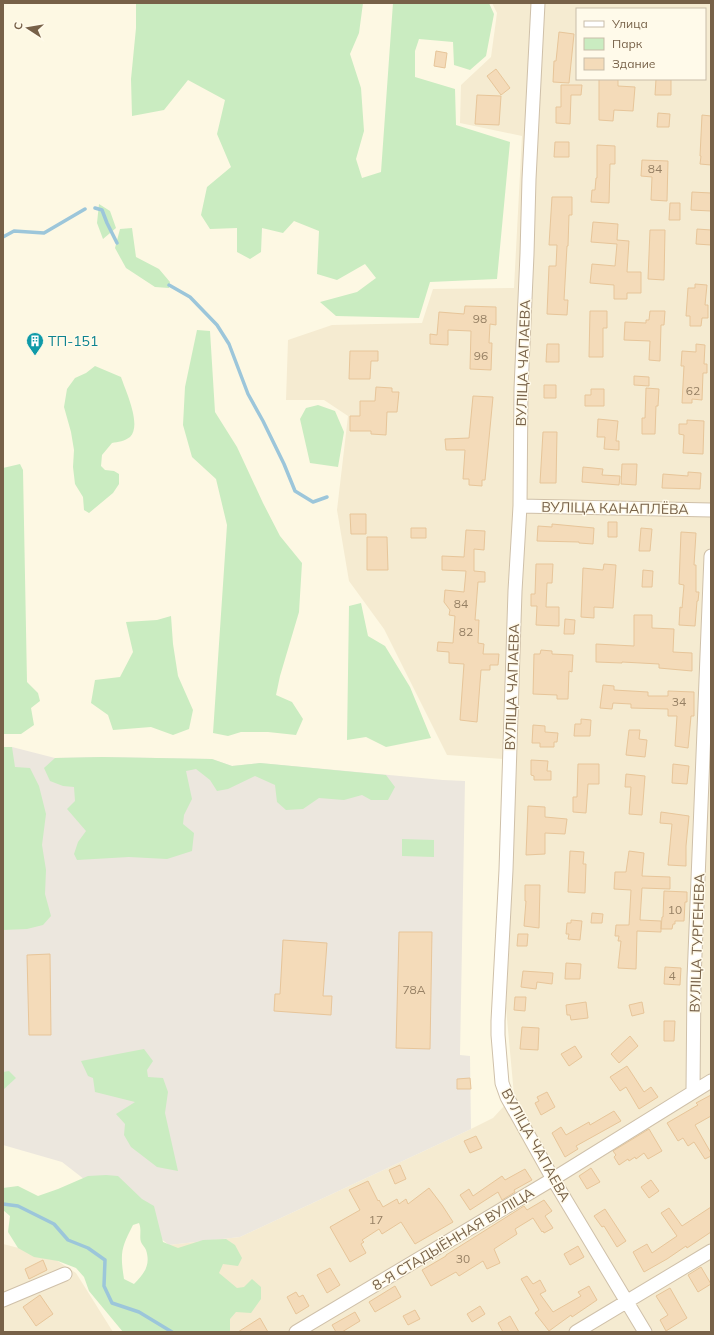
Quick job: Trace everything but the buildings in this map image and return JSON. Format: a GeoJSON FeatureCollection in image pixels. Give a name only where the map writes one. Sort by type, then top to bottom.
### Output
{"type":"FeatureCollection","features":[{"type":"Feature","properties":{"kind":"street","name":"ВУЛІЦА ЧАПАЕВА"},"geometry":{"type":"LineString","coordinates":[[538,3],[529,179],[522,388],[520,506],[498,1035],[502,1083],[507,1097],[553,1179],[644,1332]]}},
{"type":"Feature","properties":{"kind":"street","name":"ВУЛІЦА КАНАПЛЁВА"},"geometry":{"type":"LineString","coordinates":[[520,506],[711,510]]}},
{"type":"Feature","properties":{"kind":"street","name":"ВУЛІЦА ТУРГЕНЕВА"},"geometry":{"type":"LineString","coordinates":[[693,1091],[694,979],[711,556]]}},
{"type":"Feature","properties":{"kind":"street","name":"8-Я СТАДЫЁННАЯ ВУЛІЦА"},"geometry":{"type":"LineString","coordinates":[[296,1332],[553,1179],[711,1081]]}},
{"type":"Feature","properties":{"kind":"street"},"geometry":{"type":"LineString","coordinates":[[576,1332],[711,1251]]}},
{"type":"Feature","properties":{"kind":"street"},"geometry":{"type":"LineString","coordinates":[[3,1300],[65,1274]]}},
{"type":"Feature","properties":{"kind":"shaded area"},"geometry":{"type":"Polygon","coordinates":[[[492,3],[711,3],[711,1332],[224,1332],[169,1245],[240,1237],[493,1118],[514,1095],[506,1008],[517,760],[447,755],[384,629],[349,581],[337,510],[348,416],[324,400],[286,400],[288,340],[332,325],[422,323],[433,289],[514,288],[522,136],[460,123],[461,85],[491,57],[497,13],[492,3]]]}},
{"type":"Feature","properties":{"kind":"shaded area"},"geometry":{"type":"Polygon","coordinates":[[[3,747],[12,747],[55,758],[102,757],[212,759],[232,766],[260,763],[465,781],[460,1055],[470,1056],[471,1129],[240,1237],[169,1245],[62,1162],[3,1145],[3,747]]]}},
{"type":"Feature","properties":{"kind":"shaded area"},"geometry":{"type":"Polygon","coordinates":[[[3,1244],[50,1256],[76,1273],[113,1332],[3,1332],[3,1244]]]}},
{"type":"Feature","properties":{"kind":"green space"},"geometry":{"type":"Polygon","coordinates":[[[136,3],[363,3],[359,33],[350,54],[361,88],[364,131],[356,159],[362,178],[381,172],[393,3],[489,3],[494,14],[486,56],[470,70],[454,65],[453,42],[419,39],[415,51],[415,77],[455,89],[456,125],[510,142],[497,279],[430,282],[419,318],[336,316],[320,302],[357,292],[376,278],[365,264],[337,280],[317,274],[319,231],[294,221],[283,233],[262,228],[261,252],[250,259],[237,252],[237,228],[210,229],[201,215],[207,187],[231,167],[217,134],[225,100],[188,80],[164,110],[132,116],[131,79],[136,28],[136,3]]]}},
{"type":"Feature","properties":{"kind":"green space"},"geometry":{"type":"Polygon","coordinates":[[[99,204],[110,211],[116,228],[103,239],[97,223],[99,204]]]}},
{"type":"Feature","properties":{"kind":"green space"},"geometry":{"type":"Polygon","coordinates":[[[132,228],[136,257],[159,269],[170,282],[169,288],[155,287],[126,268],[115,248],[120,229],[132,228]]]}},
{"type":"Feature","properties":{"kind":"green space"},"geometry":{"type":"Polygon","coordinates":[[[197,330],[210,331],[215,412],[237,447],[280,536],[302,563],[299,612],[280,676],[276,695],[292,702],[303,719],[296,735],[268,732],[241,732],[228,736],[213,733],[227,525],[216,479],[192,457],[183,425],[185,387],[197,330]]]}},
{"type":"Feature","properties":{"kind":"green space"},"geometry":{"type":"Polygon","coordinates":[[[95,366],[121,377],[132,408],[134,425],[133,432],[130,437],[112,443],[102,455],[101,466],[105,470],[114,471],[119,474],[119,484],[113,493],[89,513],[84,510],[83,497],[75,484],[73,467],[74,450],[64,407],[67,389],[75,378],[86,373],[95,366]]]}},
{"type":"Feature","properties":{"kind":"green space"},"geometry":{"type":"Polygon","coordinates":[[[318,405],[335,411],[344,432],[338,467],[310,463],[300,419],[306,408],[318,405]]]}},
{"type":"Feature","properties":{"kind":"green space"},"geometry":{"type":"Polygon","coordinates":[[[20,464],[23,470],[27,682],[38,693],[40,701],[31,708],[34,725],[21,734],[3,734],[3,468],[20,464]]]}},
{"type":"Feature","properties":{"kind":"green space"},"geometry":{"type":"Polygon","coordinates":[[[361,603],[368,636],[385,646],[410,687],[431,738],[386,747],[366,737],[347,740],[349,606],[361,603]]]}},
{"type":"Feature","properties":{"kind":"green space"},"geometry":{"type":"Polygon","coordinates":[[[171,616],[173,644],[178,676],[193,710],[189,729],[173,735],[151,727],[113,730],[108,715],[91,703],[95,680],[120,677],[133,652],[126,622],[157,620],[171,616]]]}},
{"type":"Feature","properties":{"kind":"green space"},"geometry":{"type":"Polygon","coordinates":[[[3,747],[12,747],[15,767],[30,768],[39,786],[46,814],[42,845],[46,870],[45,894],[51,916],[43,925],[27,929],[3,930],[3,747]]]}},
{"type":"Feature","properties":{"kind":"green space"},"geometry":{"type":"Polygon","coordinates":[[[102,757],[212,759],[232,766],[260,763],[386,775],[395,787],[388,800],[371,800],[362,795],[344,800],[319,798],[303,809],[286,810],[277,802],[275,785],[255,776],[228,789],[217,791],[210,780],[196,769],[186,771],[192,799],[184,815],[183,824],[194,833],[192,851],[167,859],[129,857],[77,860],[74,854],[78,842],[86,831],[67,809],[75,801],[74,787],[63,786],[50,781],[44,768],[55,758],[102,757]]]}},
{"type":"Feature","properties":{"kind":"green space"},"geometry":{"type":"Polygon","coordinates":[[[402,839],[434,840],[434,857],[402,856],[402,839]]]}},
{"type":"Feature","properties":{"kind":"green space"},"geometry":{"type":"Polygon","coordinates":[[[144,1049],[153,1061],[147,1070],[148,1077],[163,1078],[168,1092],[165,1113],[178,1171],[157,1167],[131,1147],[124,1135],[125,1124],[116,1114],[135,1102],[95,1092],[93,1078],[88,1076],[81,1061],[144,1049]]]}},
{"type":"Feature","properties":{"kind":"green space"},"geometry":{"type":"Polygon","coordinates":[[[9,1071],[16,1078],[3,1090],[3,1072],[9,1071]]]}},
{"type":"Feature","properties":{"kind":"green space"},"geometry":{"type":"Polygon","coordinates":[[[88,1176],[118,1176],[142,1199],[154,1206],[163,1242],[178,1248],[203,1240],[226,1239],[235,1245],[242,1258],[238,1266],[223,1264],[219,1273],[237,1288],[244,1287],[252,1279],[261,1287],[261,1299],[251,1313],[236,1312],[230,1319],[230,1332],[123,1332],[89,1291],[84,1277],[76,1268],[58,1261],[34,1257],[18,1248],[8,1232],[10,1216],[3,1210],[3,1188],[18,1186],[38,1196],[88,1176]],[[139,1223],[133,1225],[122,1251],[124,1279],[134,1284],[144,1273],[148,1260],[146,1250],[140,1240],[139,1223]]]}},
{"type":"Feature","properties":{"kind":"waterway"},"geometry":{"type":"LineString","coordinates":[[95,208],[102,210],[117,243]]}},
{"type":"Feature","properties":{"kind":"waterway"},"geometry":{"type":"LineString","coordinates":[[3,237],[14,231],[44,233],[85,209]]}},
{"type":"Feature","properties":{"kind":"waterway"},"geometry":{"type":"LineString","coordinates":[[169,285],[190,297],[217,325],[229,344],[248,394],[284,464],[295,491],[313,502],[327,497]]}},
{"type":"Feature","properties":{"kind":"waterway"},"geometry":{"type":"LineString","coordinates":[[3,1204],[18,1206],[54,1224],[68,1240],[88,1248],[105,1260],[104,1286],[112,1303],[139,1312],[172,1332]]}},
{"type":"Feature","properties":{"kind":"place","name":"ТП-151"},"geometry":{"type":"Point","coordinates":[35,356]}}]}
